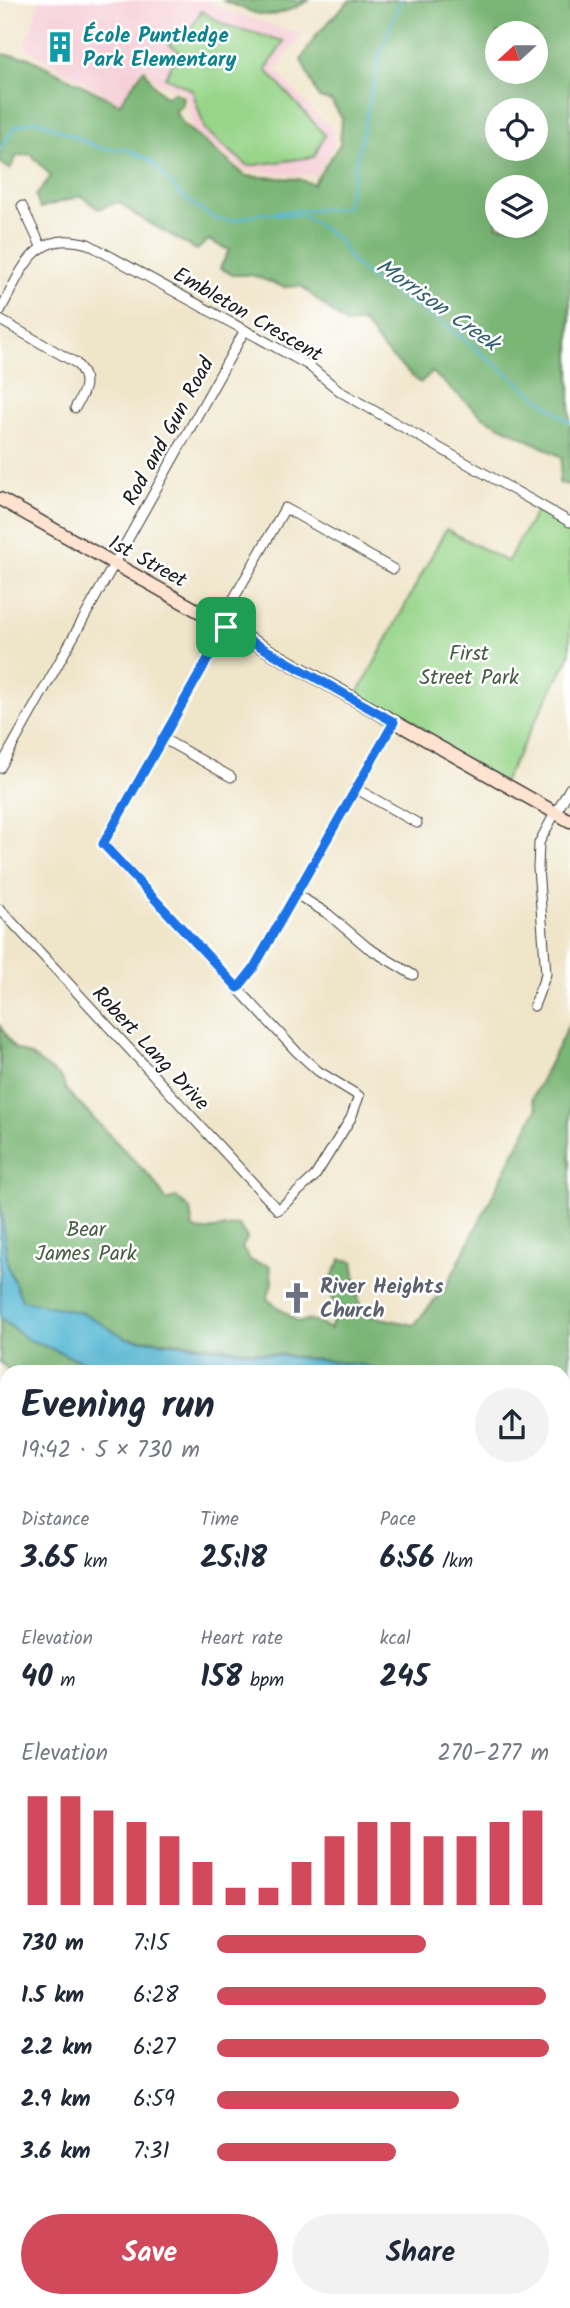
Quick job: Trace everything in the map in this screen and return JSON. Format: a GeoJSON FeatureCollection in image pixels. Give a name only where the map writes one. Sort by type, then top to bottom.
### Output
{"type":"FeatureCollection","features":[{"type":"Feature","properties":{"kind":"street"},"geometry":{"type":"LineString","coordinates":[[0,311],[30,257],[41,246],[22,206]]}},
{"type":"Feature","properties":{"kind":"street","name":"Embleton Crescent"},"geometry":{"type":"LineString","coordinates":[[41,246],[54,240],[72,239],[88,244],[308,365],[352,399],[570,522]]}},
{"type":"Feature","properties":{"kind":"street"},"geometry":{"type":"LineString","coordinates":[[0,320],[76,363],[84,372],[86,384],[75,408]]}},
{"type":"Feature","properties":{"kind":"street","name":"Rod and Gun Road"},"geometry":{"type":"LineString","coordinates":[[0,768],[244,330]]}},
{"type":"Feature","properties":{"kind":"street","name":"1st Street"},"geometry":{"type":"LineString","coordinates":[[0,499],[570,821]]}},
{"type":"Feature","properties":{"kind":"street"},"geometry":{"type":"LineString","coordinates":[[393,569],[285,508],[103,844],[238,988],[253,969],[394,722]]}},
{"type":"Feature","properties":{"kind":"street"},"geometry":{"type":"LineString","coordinates":[[162,737],[232,777]]}},
{"type":"Feature","properties":{"kind":"street"},"geometry":{"type":"LineString","coordinates":[[355,788],[417,823]]}},
{"type":"Feature","properties":{"kind":"street"},"geometry":{"type":"LineString","coordinates":[[534,1006],[546,974],[538,868],[539,843],[570,788]]}},
{"type":"Feature","properties":{"kind":"street"},"geometry":{"type":"LineString","coordinates":[[296,894],[328,914],[367,947],[413,975]]}},
{"type":"Feature","properties":{"kind":"street","name":"Robert Lang Drive"},"geometry":{"type":"LineString","coordinates":[[0,909],[278,1210],[315,1176],[351,1118],[359,1096],[318,1071],[303,1058],[238,988]]}},
{"type":"Feature","properties":{"kind":"shaded area"},"geometry":{"type":"Polygon","coordinates":[[[40,0],[206,0],[221,9],[302,34],[276,70],[319,118],[331,126],[334,146],[316,176],[245,171],[192,129],[185,92],[158,83],[144,65],[119,102],[25,48],[40,0]]]}},
{"type":"Feature","properties":{"kind":"green space"},"geometry":{"type":"Polygon","coordinates":[[[222,0],[310,0],[284,12],[266,15],[222,0]]]}},
{"type":"Feature","properties":{"kind":"green space"},"geometry":{"type":"Polygon","coordinates":[[[350,0],[570,0],[570,485],[559,483],[562,457],[483,417],[432,372],[420,383],[385,351],[363,322],[346,324],[301,286],[284,287],[251,275],[233,275],[220,268],[229,250],[208,240],[197,250],[137,216],[119,202],[98,209],[81,196],[40,208],[36,196],[51,176],[31,154],[17,156],[10,169],[0,162],[0,54],[27,57],[119,104],[144,69],[165,97],[174,92],[183,97],[182,105],[175,112],[184,125],[246,176],[298,179],[313,184],[340,144],[342,118],[331,101],[319,98],[301,60],[316,35],[350,0]]]}},
{"type":"Feature","properties":{"kind":"green space"},"geometry":{"type":"Polygon","coordinates":[[[201,11],[225,25],[284,41],[266,70],[325,135],[314,157],[248,166],[205,130],[192,90],[165,77],[179,51],[168,44],[176,30],[187,36],[201,11]]]}},
{"type":"Feature","properties":{"kind":"green space","name":"First Street Park"},"geometry":{"type":"Polygon","coordinates":[[[537,510],[570,528],[570,655],[503,783],[355,699],[446,529],[507,562],[537,510]]]}},
{"type":"Feature","properties":{"kind":"green space","name":"Bear James Park"},"geometry":{"type":"Polygon","coordinates":[[[570,1022],[570,1365],[363,1365],[126,1338],[85,1314],[22,1300],[8,1267],[0,1201],[0,1026],[14,1048],[30,1055],[62,1078],[66,1090],[153,1180],[167,1201],[176,1197],[190,1209],[193,1229],[202,1231],[239,1225],[247,1238],[242,1248],[251,1261],[270,1266],[272,1283],[267,1299],[298,1322],[311,1320],[331,1329],[335,1307],[328,1284],[341,1259],[353,1261],[361,1314],[414,1325],[446,1287],[537,1108],[532,1099],[570,1022]]]}},
{"type":"Feature","properties":{"kind":"green space"},"geometry":{"type":"Polygon","coordinates":[[[0,1318],[27,1339],[89,1365],[3,1365],[0,1362],[0,1318]]]}},
{"type":"Feature","properties":{"kind":"water"},"geometry":{"type":"Polygon","coordinates":[[[0,1201],[8,1267],[22,1300],[85,1314],[126,1338],[363,1365],[89,1365],[27,1339],[0,1318],[0,1201]]]}},
{"type":"Feature","properties":{"kind":"waterway"},"geometry":{"type":"LineString","coordinates":[[275,212],[346,208],[380,55],[400,0]]}},
{"type":"Feature","properties":{"kind":"waterway","name":"Morrison Creek"},"geometry":{"type":"LineString","coordinates":[[0,149],[16,126],[37,120],[102,149],[126,149],[150,160],[182,196],[215,219],[232,221],[261,213],[304,216],[337,238],[353,263],[373,280],[446,325],[570,423]]}},
{"type":"Feature","properties":{"kind":"place","name":"École Puntledge Park Elementary"},"geometry":{"type":"Point","coordinates":[60,47]}},
{"type":"Feature","properties":{"kind":"place","name":"River Heights Church"},"geometry":{"type":"Point","coordinates":[297,1298]}},
{"type":"Feature","properties":{"kind":"route"},"geometry":{"type":"LineString","coordinates":[[226,627],[394,722],[253,969],[238,988],[103,844],[226,627]]}}]}
